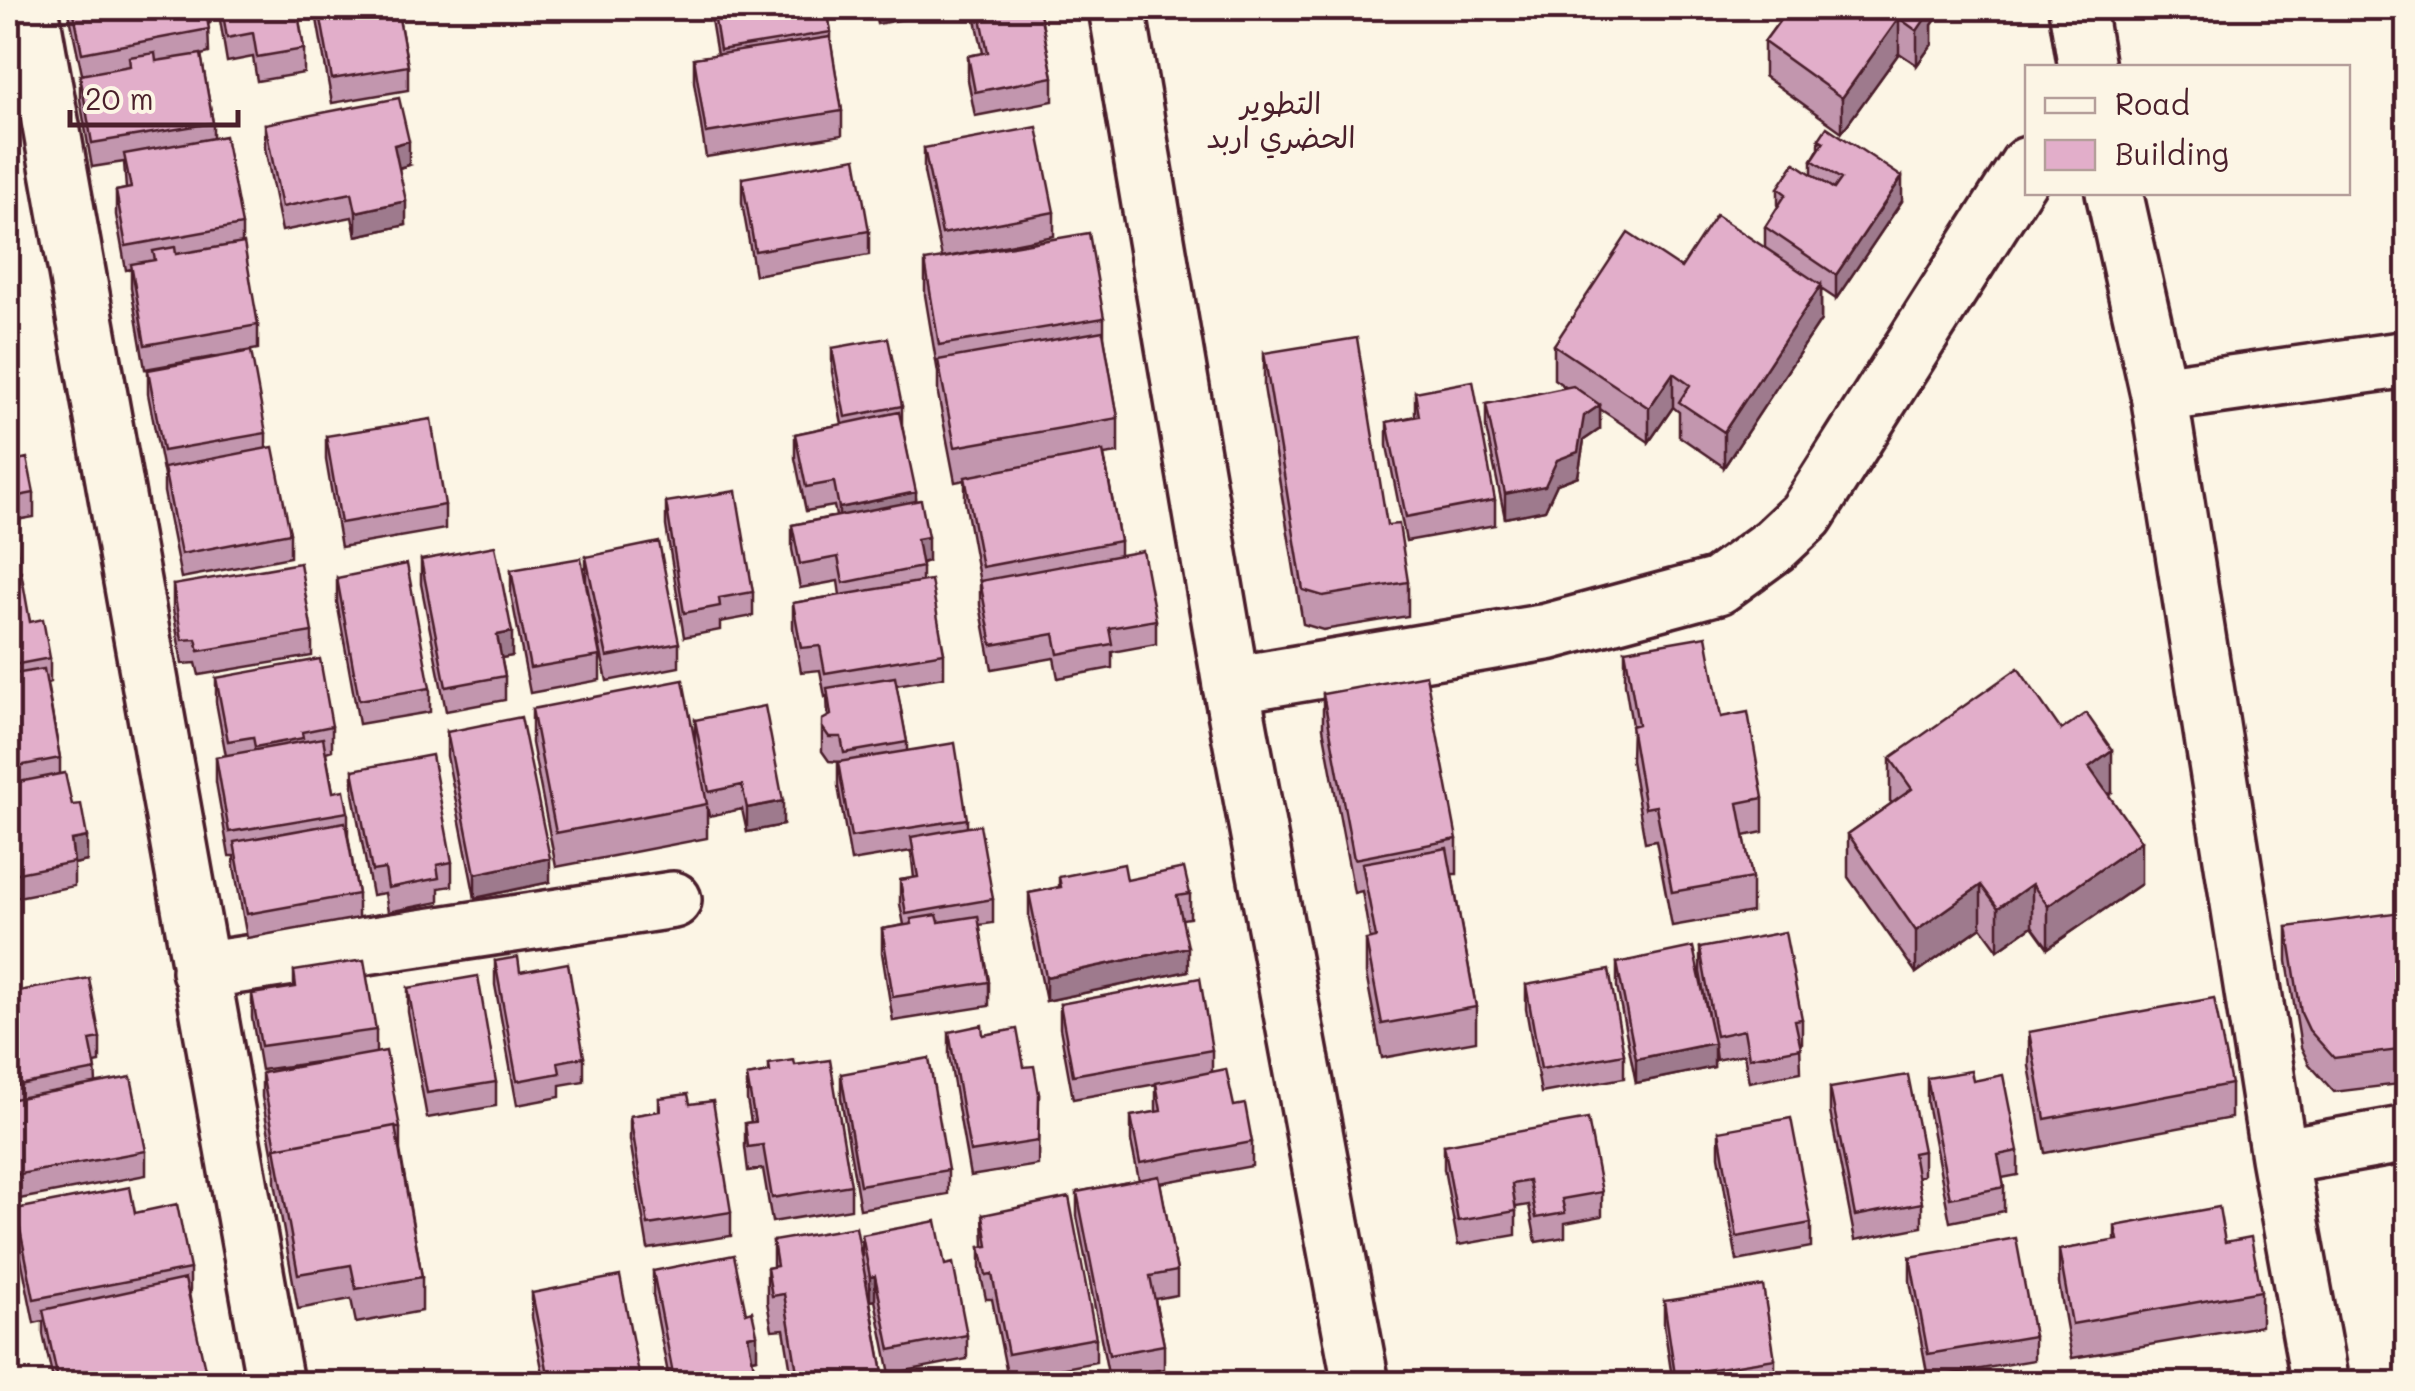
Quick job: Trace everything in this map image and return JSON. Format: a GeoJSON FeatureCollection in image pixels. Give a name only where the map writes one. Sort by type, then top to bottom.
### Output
{"type":"FeatureCollection","features":[{"type":"Feature","properties":{"kind":"street"},"geometry":{"type":"LineString","coordinates":[[30,8],[275,1384]]}},
{"type":"Feature","properties":{"kind":"street"},"geometry":{"type":"LineString","coordinates":[[1118,8],[1231,684],[1360,1384]]}},
{"type":"Feature","properties":{"kind":"street"},"geometry":{"type":"LineString","coordinates":[[2077,8],[2086,65]]}},
{"type":"Feature","properties":{"kind":"street"},"geometry":{"type":"LineString","coordinates":[[1231,684],[1546,632],[1718,586],[1774,546],[1806,515],[2025,170]]}},
{"type":"Feature","properties":{"kind":"street"},"geometry":{"type":"LineString","coordinates":[[2115,195],[2159,394],[2279,1157],[2320,1384]]}},
{"type":"Feature","properties":{"kind":"street"},"geometry":{"type":"LineString","coordinates":[[2159,394],[2408,360]]}},
{"type":"Feature","properties":{"kind":"street"},"geometry":{"type":"LineString","coordinates":[[200,971],[673,900]]}},
{"type":"Feature","properties":{"kind":"street"},"geometry":{"type":"LineString","coordinates":[[2279,1157],[2408,1134]]}},
{"type":"Feature","properties":{"kind":"building"},"geometry":{"type":"Polygon","coordinates":[[[73,8],[205,8],[209,29],[82,53],[73,8]]]}},
{"type":"Feature","properties":{"kind":"building"},"geometry":{"type":"Polygon","coordinates":[[[222,8],[297,8],[304,49],[257,57],[253,33],[227,38],[222,8]]]}},
{"type":"Feature","properties":{"kind":"building"},"geometry":{"type":"Polygon","coordinates":[[[319,8],[397,8],[408,66],[332,79],[319,8]]]}},
{"type":"Feature","properties":{"kind":"building"},"geometry":{"type":"Polygon","coordinates":[[[713,8],[827,8],[831,32],[720,50],[713,8]]]}},
{"type":"Feature","properties":{"kind":"building"},"geometry":{"type":"Polygon","coordinates":[[[979,8],[1039,8],[1053,77],[975,92],[968,56],[988,52],[979,8]]]}},
{"type":"Feature","properties":{"kind":"building"},"geometry":{"type":"Polygon","coordinates":[[[1789,8],[1932,9],[1917,31],[1899,18],[1842,98],[1764,42],[1789,8]]]}},
{"type":"Feature","properties":{"kind":"building"},"geometry":{"type":"Polygon","coordinates":[[[830,37],[842,111],[706,133],[694,58],[830,37]]]}},
{"type":"Feature","properties":{"kind":"building"},"geometry":{"type":"Polygon","coordinates":[[[155,53],[156,61],[201,54],[213,123],[92,143],[80,75],[130,66],[129,57],[155,53]]]}},
{"type":"Feature","properties":{"kind":"building"},"geometry":{"type":"Polygon","coordinates":[[[399,98],[409,141],[394,145],[406,201],[356,212],[352,193],[282,207],[265,124],[399,98]]]}},
{"type":"Feature","properties":{"kind":"building"},"geometry":{"type":"Polygon","coordinates":[[[1037,127],[1054,212],[942,234],[924,148],[1037,127]]]}},
{"type":"Feature","properties":{"kind":"building"},"geometry":{"type":"Polygon","coordinates":[[[1827,127],[1902,177],[1836,275],[1765,227],[1786,194],[1778,188],[1795,163],[1834,189],[1841,179],[1812,160],[1824,142],[1819,139],[1827,127]]]}},
{"type":"Feature","properties":{"kind":"building"},"geometry":{"type":"Polygon","coordinates":[[[225,136],[242,225],[126,246],[116,191],[131,188],[124,154],[225,136]]]}},
{"type":"Feature","properties":{"kind":"building"},"geometry":{"type":"Polygon","coordinates":[[[856,158],[869,231],[755,251],[742,178],[856,158]]]}},
{"type":"Feature","properties":{"kind":"building"},"geometry":{"type":"Polygon","coordinates":[[[1716,215],[1821,285],[1724,432],[1679,402],[1690,385],[1673,373],[1649,408],[1554,345],[1628,233],[1681,268],[1716,215]]]}},
{"type":"Feature","properties":{"kind":"building"},"geometry":{"type":"Polygon","coordinates":[[[1089,233],[1104,318],[939,345],[925,261],[1089,233]]]}},
{"type":"Feature","properties":{"kind":"building"},"geometry":{"type":"Polygon","coordinates":[[[244,243],[258,325],[145,345],[131,264],[155,260],[153,251],[175,247],[176,254],[244,243]]]}},
{"type":"Feature","properties":{"kind":"building"},"geometry":{"type":"Polygon","coordinates":[[[1103,331],[1118,418],[955,447],[938,360],[1103,331]]]}},
{"type":"Feature","properties":{"kind":"building"},"geometry":{"type":"Polygon","coordinates":[[[888,338],[902,406],[845,417],[832,348],[888,338]]]}},
{"type":"Feature","properties":{"kind":"building"},"geometry":{"type":"Polygon","coordinates":[[[1357,338],[1387,525],[1399,524],[1408,582],[1323,596],[1303,590],[1264,353],[1357,338]]]}},
{"type":"Feature","properties":{"kind":"building"},"geometry":{"type":"Polygon","coordinates":[[[251,351],[266,433],[163,451],[148,370],[251,351]]]}},
{"type":"Feature","properties":{"kind":"building"},"geometry":{"type":"Polygon","coordinates":[[[1473,381],[1495,500],[1406,517],[1387,422],[1419,416],[1415,392],[1473,381]]]}},
{"type":"Feature","properties":{"kind":"building"},"geometry":{"type":"Polygon","coordinates":[[[1573,386],[1600,405],[1584,416],[1578,452],[1557,460],[1545,486],[1505,494],[1486,404],[1573,386]]]}},
{"type":"Feature","properties":{"kind":"building"},"geometry":{"type":"Polygon","coordinates":[[[899,412],[916,492],[839,508],[834,482],[806,487],[795,434],[899,412]]]}},
{"type":"Feature","properties":{"kind":"building"},"geometry":{"type":"Polygon","coordinates":[[[431,419],[445,505],[341,523],[326,436],[431,419]]]}},
{"type":"Feature","properties":{"kind":"building"},"geometry":{"type":"Polygon","coordinates":[[[273,447],[290,533],[181,554],[164,468],[273,447]]]}},
{"type":"Feature","properties":{"kind":"building"},"geometry":{"type":"Polygon","coordinates":[[[1103,451],[1120,541],[982,567],[965,477],[1103,451]]]}},
{"type":"Feature","properties":{"kind":"building"},"geometry":{"type":"Polygon","coordinates":[[[27,458],[34,493],[8,498],[8,462],[27,458]]]}},
{"type":"Feature","properties":{"kind":"building"},"geometry":{"type":"Polygon","coordinates":[[[736,491],[753,592],[719,598],[720,606],[684,613],[666,502],[736,491]]]}},
{"type":"Feature","properties":{"kind":"building"},"geometry":{"type":"Polygon","coordinates":[[[921,500],[928,537],[917,539],[922,567],[843,583],[838,557],[800,564],[792,525],[921,500]]]}},
{"type":"Feature","properties":{"kind":"building"},"geometry":{"type":"Polygon","coordinates":[[[8,505],[17,553],[8,555],[8,505]]]}},
{"type":"Feature","properties":{"kind":"building"},"geometry":{"type":"Polygon","coordinates":[[[659,542],[679,643],[607,657],[586,557],[659,542]]]}},
{"type":"Feature","properties":{"kind":"building"},"geometry":{"type":"Polygon","coordinates":[[[495,546],[512,632],[497,635],[505,676],[446,687],[421,560],[495,546]]]}},
{"type":"Feature","properties":{"kind":"building"},"geometry":{"type":"Polygon","coordinates":[[[1143,551],[1156,620],[1109,628],[1112,644],[1058,654],[1054,634],[992,645],[980,581],[1143,551]]]}},
{"type":"Feature","properties":{"kind":"building"},"geometry":{"type":"Polygon","coordinates":[[[581,558],[600,656],[530,668],[511,570],[581,558]]]}},
{"type":"Feature","properties":{"kind":"building"},"geometry":{"type":"Polygon","coordinates":[[[300,563],[312,632],[199,651],[196,639],[182,640],[173,585],[300,563]]]}},
{"type":"Feature","properties":{"kind":"building"},"geometry":{"type":"Polygon","coordinates":[[[407,564],[430,688],[359,700],[337,578],[407,564]]]}},
{"type":"Feature","properties":{"kind":"building"},"geometry":{"type":"Polygon","coordinates":[[[21,571],[30,622],[43,619],[50,658],[8,666],[8,574],[21,571]]]}},
{"type":"Feature","properties":{"kind":"building"},"geometry":{"type":"Polygon","coordinates":[[[931,580],[944,653],[825,673],[820,646],[801,648],[793,603],[931,580]]]}},
{"type":"Feature","properties":{"kind":"building"},"geometry":{"type":"Polygon","coordinates":[[[1706,636],[1721,717],[1748,712],[1763,798],[1738,803],[1752,878],[1672,892],[1656,806],[1645,808],[1631,726],[1638,724],[1625,650],[1706,636]]]}},
{"type":"Feature","properties":{"kind":"building"},"geometry":{"type":"Polygon","coordinates":[[[320,659],[332,726],[302,732],[303,738],[255,747],[253,737],[228,741],[216,678],[320,659]]]}},
{"type":"Feature","properties":{"kind":"building"},"geometry":{"type":"Polygon","coordinates":[[[2018,668],[2061,730],[2086,713],[2112,750],[2089,767],[2141,841],[2048,906],[2032,884],[1998,908],[1981,885],[1916,931],[1848,834],[1912,789],[1890,758],[2018,668]]]}},
{"type":"Feature","properties":{"kind":"building"},"geometry":{"type":"Polygon","coordinates":[[[44,669],[60,758],[8,768],[8,675],[44,669]]]}},
{"type":"Feature","properties":{"kind":"building"},"geometry":{"type":"Polygon","coordinates":[[[1426,675],[1457,839],[1354,859],[1323,694],[1426,675]]]}},
{"type":"Feature","properties":{"kind":"building"},"geometry":{"type":"Polygon","coordinates":[[[895,677],[907,742],[844,753],[841,737],[829,737],[822,727],[822,720],[831,715],[827,688],[895,677]]]}},
{"type":"Feature","properties":{"kind":"building"},"geometry":{"type":"Polygon","coordinates":[[[683,680],[707,804],[556,833],[532,709],[683,680]]]}},
{"type":"Feature","properties":{"kind":"building"},"geometry":{"type":"Polygon","coordinates":[[[765,706],[783,801],[747,808],[742,785],[709,792],[695,720],[765,706]]]}},
{"type":"Feature","properties":{"kind":"building"},"geometry":{"type":"Polygon","coordinates":[[[521,717],[550,858],[475,874],[447,732],[521,717]]]}},
{"type":"Feature","properties":{"kind":"building"},"geometry":{"type":"Polygon","coordinates":[[[323,738],[333,792],[344,790],[348,812],[229,832],[216,757],[323,738]]]}},
{"type":"Feature","properties":{"kind":"building"},"geometry":{"type":"Polygon","coordinates":[[[955,743],[967,819],[851,837],[838,762],[955,743]]]}},
{"type":"Feature","properties":{"kind":"building"},"geometry":{"type":"Polygon","coordinates":[[[432,755],[452,862],[437,865],[439,878],[388,888],[385,869],[372,871],[353,770],[432,755]]]}},
{"type":"Feature","properties":{"kind":"building"},"geometry":{"type":"Polygon","coordinates":[[[65,773],[72,805],[81,804],[87,837],[71,840],[74,862],[8,875],[8,784],[65,773]]]}},
{"type":"Feature","properties":{"kind":"building"},"geometry":{"type":"Polygon","coordinates":[[[345,822],[358,894],[247,914],[234,842],[345,822]]]}},
{"type":"Feature","properties":{"kind":"building"},"geometry":{"type":"Polygon","coordinates":[[[980,825],[993,899],[906,914],[900,880],[918,877],[911,837],[980,825]]]}},
{"type":"Feature","properties":{"kind":"building"},"geometry":{"type":"Polygon","coordinates":[[[1447,848],[1476,1007],[1382,1024],[1366,940],[1376,938],[1362,863],[1447,848]]]}},
{"type":"Feature","properties":{"kind":"building"},"geometry":{"type":"Polygon","coordinates":[[[1124,864],[1127,880],[1184,868],[1190,894],[1177,896],[1188,947],[1046,977],[1029,893],[1061,887],[1059,877],[1124,864]]]}},
{"type":"Feature","properties":{"kind":"building"},"geometry":{"type":"Polygon","coordinates":[[[2401,912],[2408,924],[2408,1049],[2334,1058],[2309,1030],[2301,1013],[2287,927],[2401,912]]]}},
{"type":"Feature","properties":{"kind":"building"},"geometry":{"type":"Polygon","coordinates":[[[937,915],[939,922],[978,916],[989,982],[893,997],[882,929],[937,915]]]}},
{"type":"Feature","properties":{"kind":"building"},"geometry":{"type":"Polygon","coordinates":[[[1785,932],[1802,1019],[1795,1020],[1801,1048],[1749,1058],[1744,1030],[1716,1036],[1700,948],[1785,932]]]}},
{"type":"Feature","properties":{"kind":"building"},"geometry":{"type":"Polygon","coordinates":[[[1693,947],[1714,1043],[1636,1059],[1617,963],[1693,947]]]}},
{"type":"Feature","properties":{"kind":"building"},"geometry":{"type":"Polygon","coordinates":[[[518,957],[520,972],[568,963],[584,1057],[558,1062],[560,1073],[517,1081],[495,961],[518,957]]]}},
{"type":"Feature","properties":{"kind":"building"},"geometry":{"type":"Polygon","coordinates":[[[364,960],[376,1030],[261,1046],[252,994],[296,987],[294,971],[364,960]]]}},
{"type":"Feature","properties":{"kind":"building"},"geometry":{"type":"Polygon","coordinates":[[[1609,970],[1624,1054],[1541,1069],[1526,985],[1609,970]]]}},
{"type":"Feature","properties":{"kind":"building"},"geometry":{"type":"Polygon","coordinates":[[[478,976],[496,1082],[427,1093],[408,988],[478,976]]]}},
{"type":"Feature","properties":{"kind":"building"},"geometry":{"type":"Polygon","coordinates":[[[89,978],[100,1038],[90,1040],[96,1070],[8,1087],[8,993],[89,978]]]}},
{"type":"Feature","properties":{"kind":"building"},"geometry":{"type":"Polygon","coordinates":[[[1200,978],[1212,1050],[1073,1075],[1060,1004],[1200,978]]]}},
{"type":"Feature","properties":{"kind":"building"},"geometry":{"type":"Polygon","coordinates":[[[2214,998],[2231,1084],[2045,1119],[2029,1032],[2214,998]]]}},
{"type":"Feature","properties":{"kind":"building"},"geometry":{"type":"Polygon","coordinates":[[[982,1025],[983,1035],[1017,1029],[1024,1067],[1034,1066],[1039,1094],[1038,1141],[970,1152],[949,1032],[982,1025]]]}},
{"type":"Feature","properties":{"kind":"building"},"geometry":{"type":"Polygon","coordinates":[[[386,1051],[400,1128],[276,1148],[262,1073],[386,1051]]]}},
{"type":"Feature","properties":{"kind":"building"},"geometry":{"type":"Polygon","coordinates":[[[929,1058],[948,1170],[860,1185],[841,1074],[929,1058]]]}},
{"type":"Feature","properties":{"kind":"building"},"geometry":{"type":"Polygon","coordinates":[[[794,1060],[795,1065],[830,1060],[851,1185],[772,1198],[763,1145],[748,1147],[745,1123],[755,1122],[747,1076],[770,1072],[769,1064],[794,1060]]]}},
{"type":"Feature","properties":{"kind":"building"},"geometry":{"type":"Polygon","coordinates":[[[1226,1069],[1234,1106],[1245,1104],[1252,1142],[1140,1163],[1131,1116],[1161,1111],[1156,1083],[1226,1069]]]}},
{"type":"Feature","properties":{"kind":"building"},"geometry":{"type":"Polygon","coordinates":[[[1971,1071],[1973,1081],[2003,1075],[2018,1151],[1998,1155],[2004,1187],[1950,1198],[1927,1078],[1971,1071]]]}},
{"type":"Feature","properties":{"kind":"building"},"geometry":{"type":"Polygon","coordinates":[[[1908,1075],[1923,1151],[1913,1153],[1922,1203],[1855,1216],[1830,1088],[1908,1075]]]}},
{"type":"Feature","properties":{"kind":"building"},"geometry":{"type":"Polygon","coordinates":[[[131,1077],[146,1151],[9,1176],[8,1100],[131,1077]]]}},
{"type":"Feature","properties":{"kind":"building"},"geometry":{"type":"Polygon","coordinates":[[[688,1094],[690,1104],[713,1101],[731,1212],[648,1225],[630,1116],[660,1111],[659,1098],[688,1094]]]}},
{"type":"Feature","properties":{"kind":"building"},"geometry":{"type":"Polygon","coordinates":[[[1791,1118],[1811,1223],[1737,1237],[1719,1131],[1791,1118]]]}},
{"type":"Feature","properties":{"kind":"building"},"geometry":{"type":"Polygon","coordinates":[[[1588,1119],[1602,1192],[1562,1199],[1565,1213],[1536,1218],[1529,1181],[1512,1184],[1516,1211],[1458,1221],[1444,1145],[1588,1119]]]}},
{"type":"Feature","properties":{"kind":"building"},"geometry":{"type":"Polygon","coordinates":[[[395,1126],[422,1277],[356,1289],[351,1265],[298,1274],[275,1148],[395,1126]]]}},
{"type":"Feature","properties":{"kind":"building"},"geometry":{"type":"Polygon","coordinates":[[[1159,1176],[1177,1271],[1150,1276],[1164,1345],[1109,1355],[1077,1192],[1159,1176]]]}},
{"type":"Feature","properties":{"kind":"building"},"geometry":{"type":"Polygon","coordinates":[[[130,1187],[135,1213],[177,1204],[190,1269],[34,1299],[16,1209],[130,1187]]]}},
{"type":"Feature","properties":{"kind":"building"},"geometry":{"type":"Polygon","coordinates":[[[1069,1197],[1096,1338],[1008,1354],[992,1274],[986,1275],[980,1247],[988,1246],[983,1215],[1069,1197]]]}},
{"type":"Feature","properties":{"kind":"building"},"geometry":{"type":"Polygon","coordinates":[[[2219,1207],[2225,1242],[2251,1237],[2261,1291],[2072,1324],[2059,1250],[2118,1240],[2115,1226],[2219,1207]]]}},
{"type":"Feature","properties":{"kind":"building"},"geometry":{"type":"Polygon","coordinates":[[[936,1221],[945,1265],[953,1263],[967,1335],[890,1350],[862,1235],[936,1221]]]}},
{"type":"Feature","properties":{"kind":"building"},"geometry":{"type":"Polygon","coordinates":[[[856,1227],[885,1384],[799,1384],[784,1294],[772,1296],[767,1268],[777,1266],[773,1241],[856,1227]]]}},
{"type":"Feature","properties":{"kind":"building"},"geometry":{"type":"Polygon","coordinates":[[[2016,1238],[2034,1336],[1928,1354],[1910,1257],[2016,1238]]]}},
{"type":"Feature","properties":{"kind":"building"},"geometry":{"type":"Polygon","coordinates":[[[734,1255],[746,1313],[752,1311],[757,1334],[748,1336],[757,1384],[675,1384],[653,1271],[734,1255]]]}},
{"type":"Feature","properties":{"kind":"building"},"geometry":{"type":"Polygon","coordinates":[[[620,1276],[641,1384],[550,1384],[532,1293],[620,1276]]]}},
{"type":"Feature","properties":{"kind":"building"},"geometry":{"type":"Polygon","coordinates":[[[185,1279],[205,1369],[140,1384],[59,1384],[43,1310],[185,1279]]]}},
{"type":"Feature","properties":{"kind":"building"},"geometry":{"type":"Polygon","coordinates":[[[1763,1286],[1775,1359],[1675,1375],[1664,1301],[1763,1286]]]}},
{"type":"Feature","properties":{"kind":"district","name":"التطوير الحضري اربد"},"geometry":{"type":"Point","coordinates":[1281,119]}}]}
